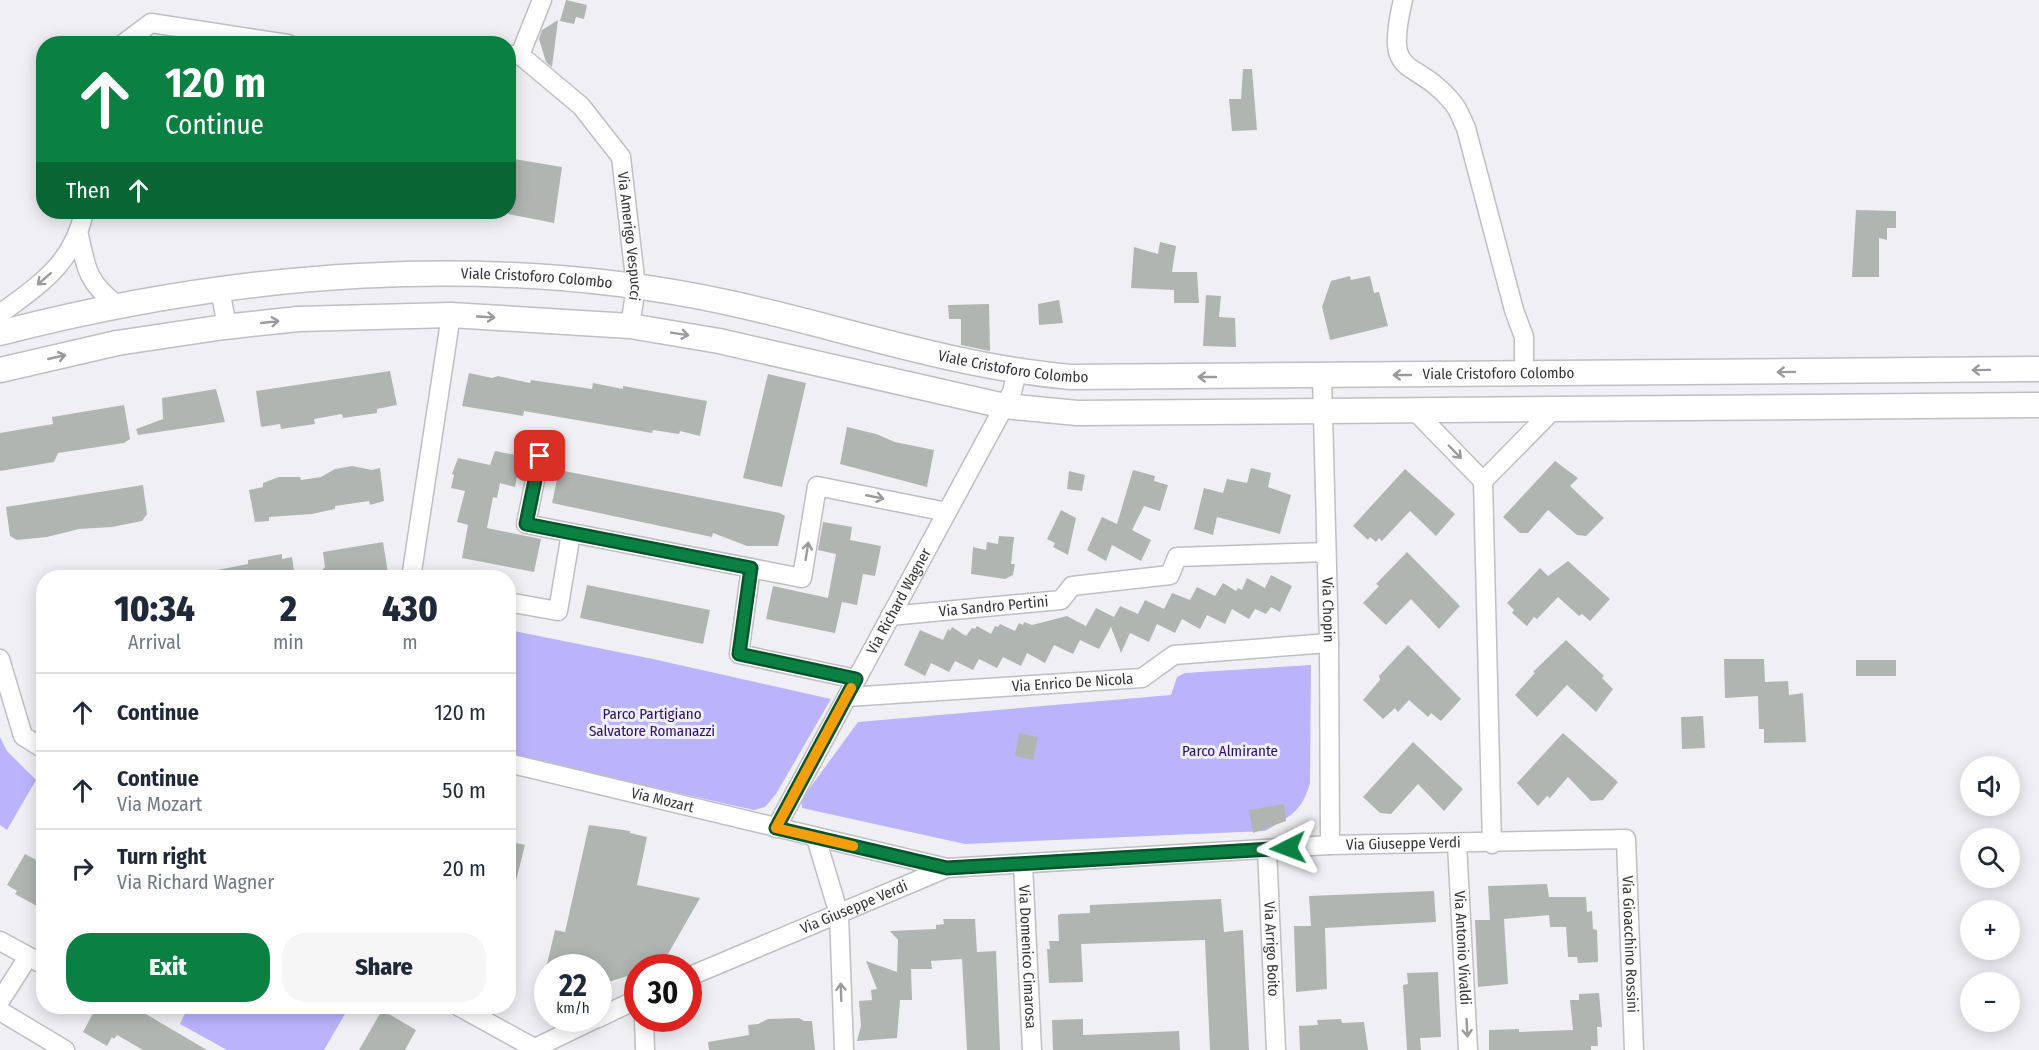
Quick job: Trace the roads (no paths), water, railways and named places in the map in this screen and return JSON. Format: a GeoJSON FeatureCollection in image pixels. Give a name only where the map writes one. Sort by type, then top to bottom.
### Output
{"type":"FeatureCollection","features":[{"type":"Feature","properties":{"kind":"main road","name":"Viale Cristoforo Colombo"},"geometry":{"type":"LineString","coordinates":[[0,333],[117,304],[220,289],[302,279],[455,274],[636,287],[729,303],[975,364],[1017,372],[1116,377],[2039,369]]}},
{"type":"Feature","properties":{"kind":"main road"},"geometry":{"type":"LineString","coordinates":[[0,370],[117,343],[227,327],[310,318],[451,315],[630,326],[719,340],[1004,406],[1077,413],[1324,413],[1414,410],[2039,405]]}},
{"type":"Feature","properties":{"kind":"street"},"geometry":{"type":"LineString","coordinates":[[516,51],[542,0]]}},
{"type":"Feature","properties":{"kind":"street"},"geometry":{"type":"LineString","coordinates":[[1403,0],[1396,36],[1397,53],[1403,64],[1440,90],[1455,105],[1466,128],[1514,310],[1524,337],[1524,374]]}},
{"type":"Feature","properties":{"kind":"street"},"geometry":{"type":"LineString","coordinates":[[134,36],[151,23],[236,36]]}},
{"type":"Feature","properties":{"kind":"street","name":"Via Amerigo Vespucci"},"geometry":{"type":"LineString","coordinates":[[516,57],[581,106],[621,157],[636,287],[630,326]]}},
{"type":"Feature","properties":{"kind":"street"},"geometry":{"type":"LineString","coordinates":[[0,314],[49,276],[66,257],[79,235],[82,219]]}},
{"type":"Feature","properties":{"kind":"street"},"geometry":{"type":"LineString","coordinates":[[79,235],[90,279],[99,291],[117,304]]}},
{"type":"Feature","properties":{"kind":"street"},"geometry":{"type":"LineString","coordinates":[[220,289],[227,327]]}},
{"type":"Feature","properties":{"kind":"street"},"geometry":{"type":"LineString","coordinates":[[412,570],[451,315]]}},
{"type":"Feature","properties":{"kind":"street","name":"Via Richard Wagner"},"geometry":{"type":"LineString","coordinates":[[776,828],[1004,406],[1017,372]]}},
{"type":"Feature","properties":{"kind":"street","name":"Via Chopin"},"geometry":{"type":"LineString","coordinates":[[1323,376],[1329,643],[1330,845]]}},
{"type":"Feature","properties":{"kind":"street"},"geometry":{"type":"LineString","coordinates":[[1484,481],[1554,409]]}},
{"type":"Feature","properties":{"kind":"street"},"geometry":{"type":"LineString","coordinates":[[1414,410],[1484,481],[1492,844]]}},
{"type":"Feature","properties":{"kind":"street"},"geometry":{"type":"LineString","coordinates":[[540,456],[526,524],[802,578],[817,486],[947,512]]}},
{"type":"Feature","properties":{"kind":"street"},"geometry":{"type":"LineString","coordinates":[[516,603],[558,611],[571,533]]}},
{"type":"Feature","properties":{"kind":"street","name":"Via Sandro Pertini"},"geometry":{"type":"LineString","coordinates":[[890,616],[1061,600],[1072,586],[1170,575],[1177,556],[1326,552]]}},
{"type":"Feature","properties":{"kind":"street"},"geometry":{"type":"LineString","coordinates":[[751,568],[739,654],[856,679]]}},
{"type":"Feature","properties":{"kind":"street","name":"Via Enrico De Nicola"},"geometry":{"type":"LineString","coordinates":[[847,697],[1143,678],[1174,656],[1329,643]]}},
{"type":"Feature","properties":{"kind":"street"},"geometry":{"type":"LineString","coordinates":[[0,659],[23,736],[36,744]]}},
{"type":"Feature","properties":{"kind":"street","name":"Via Mozart"},"geometry":{"type":"LineString","coordinates":[[516,765],[947,868]]}},
{"type":"Feature","properties":{"kind":"street"},"geometry":{"type":"LineString","coordinates":[[816,838],[839,914],[844,1050]]}},
{"type":"Feature","properties":{"kind":"street","name":"Via Giuseppe Verdi"},"geometry":{"type":"LineString","coordinates":[[702,971],[947,868],[1330,845],[1492,844],[1626,839]]}},
{"type":"Feature","properties":{"kind":"street","name":"Via Gioacchino Rossini"},"geometry":{"type":"LineString","coordinates":[[1626,839],[1634,1050]]}},
{"type":"Feature","properties":{"kind":"street","name":"Via Antonio Vivaldi"},"geometry":{"type":"LineString","coordinates":[[1457,844],[1468,1050]]}},
{"type":"Feature","properties":{"kind":"street","name":"Via Arrigo Boito"},"geometry":{"type":"LineString","coordinates":[[1267,849],[1276,1050]]}},
{"type":"Feature","properties":{"kind":"street","name":"Via Domenico Cimarosa"},"geometry":{"type":"LineString","coordinates":[[1023,864],[1032,1050]]}},
{"type":"Feature","properties":{"kind":"street"},"geometry":{"type":"LineString","coordinates":[[0,941],[36,961],[0,1002]]}},
{"type":"Feature","properties":{"kind":"street"},"geometry":{"type":"LineString","coordinates":[[0,1011],[65,1050]]}},
{"type":"Feature","properties":{"kind":"street"},"geometry":{"type":"LineString","coordinates":[[472,1014],[532,1049],[558,1044],[576,1032]]}},
{"type":"Feature","properties":{"kind":"street"},"geometry":{"type":"LineString","coordinates":[[644,1032],[645,1050]]}},
{"type":"Feature","properties":{"kind":"park label","name":"Parco Partigiano Salvatore Romanazzi"},"geometry":{"type":"Point","coordinates":[652,722]}},
{"type":"Feature","properties":{"kind":"park label","name":"Parco Almirante"},"geometry":{"type":"Point","coordinates":[1230,751]}}]}
